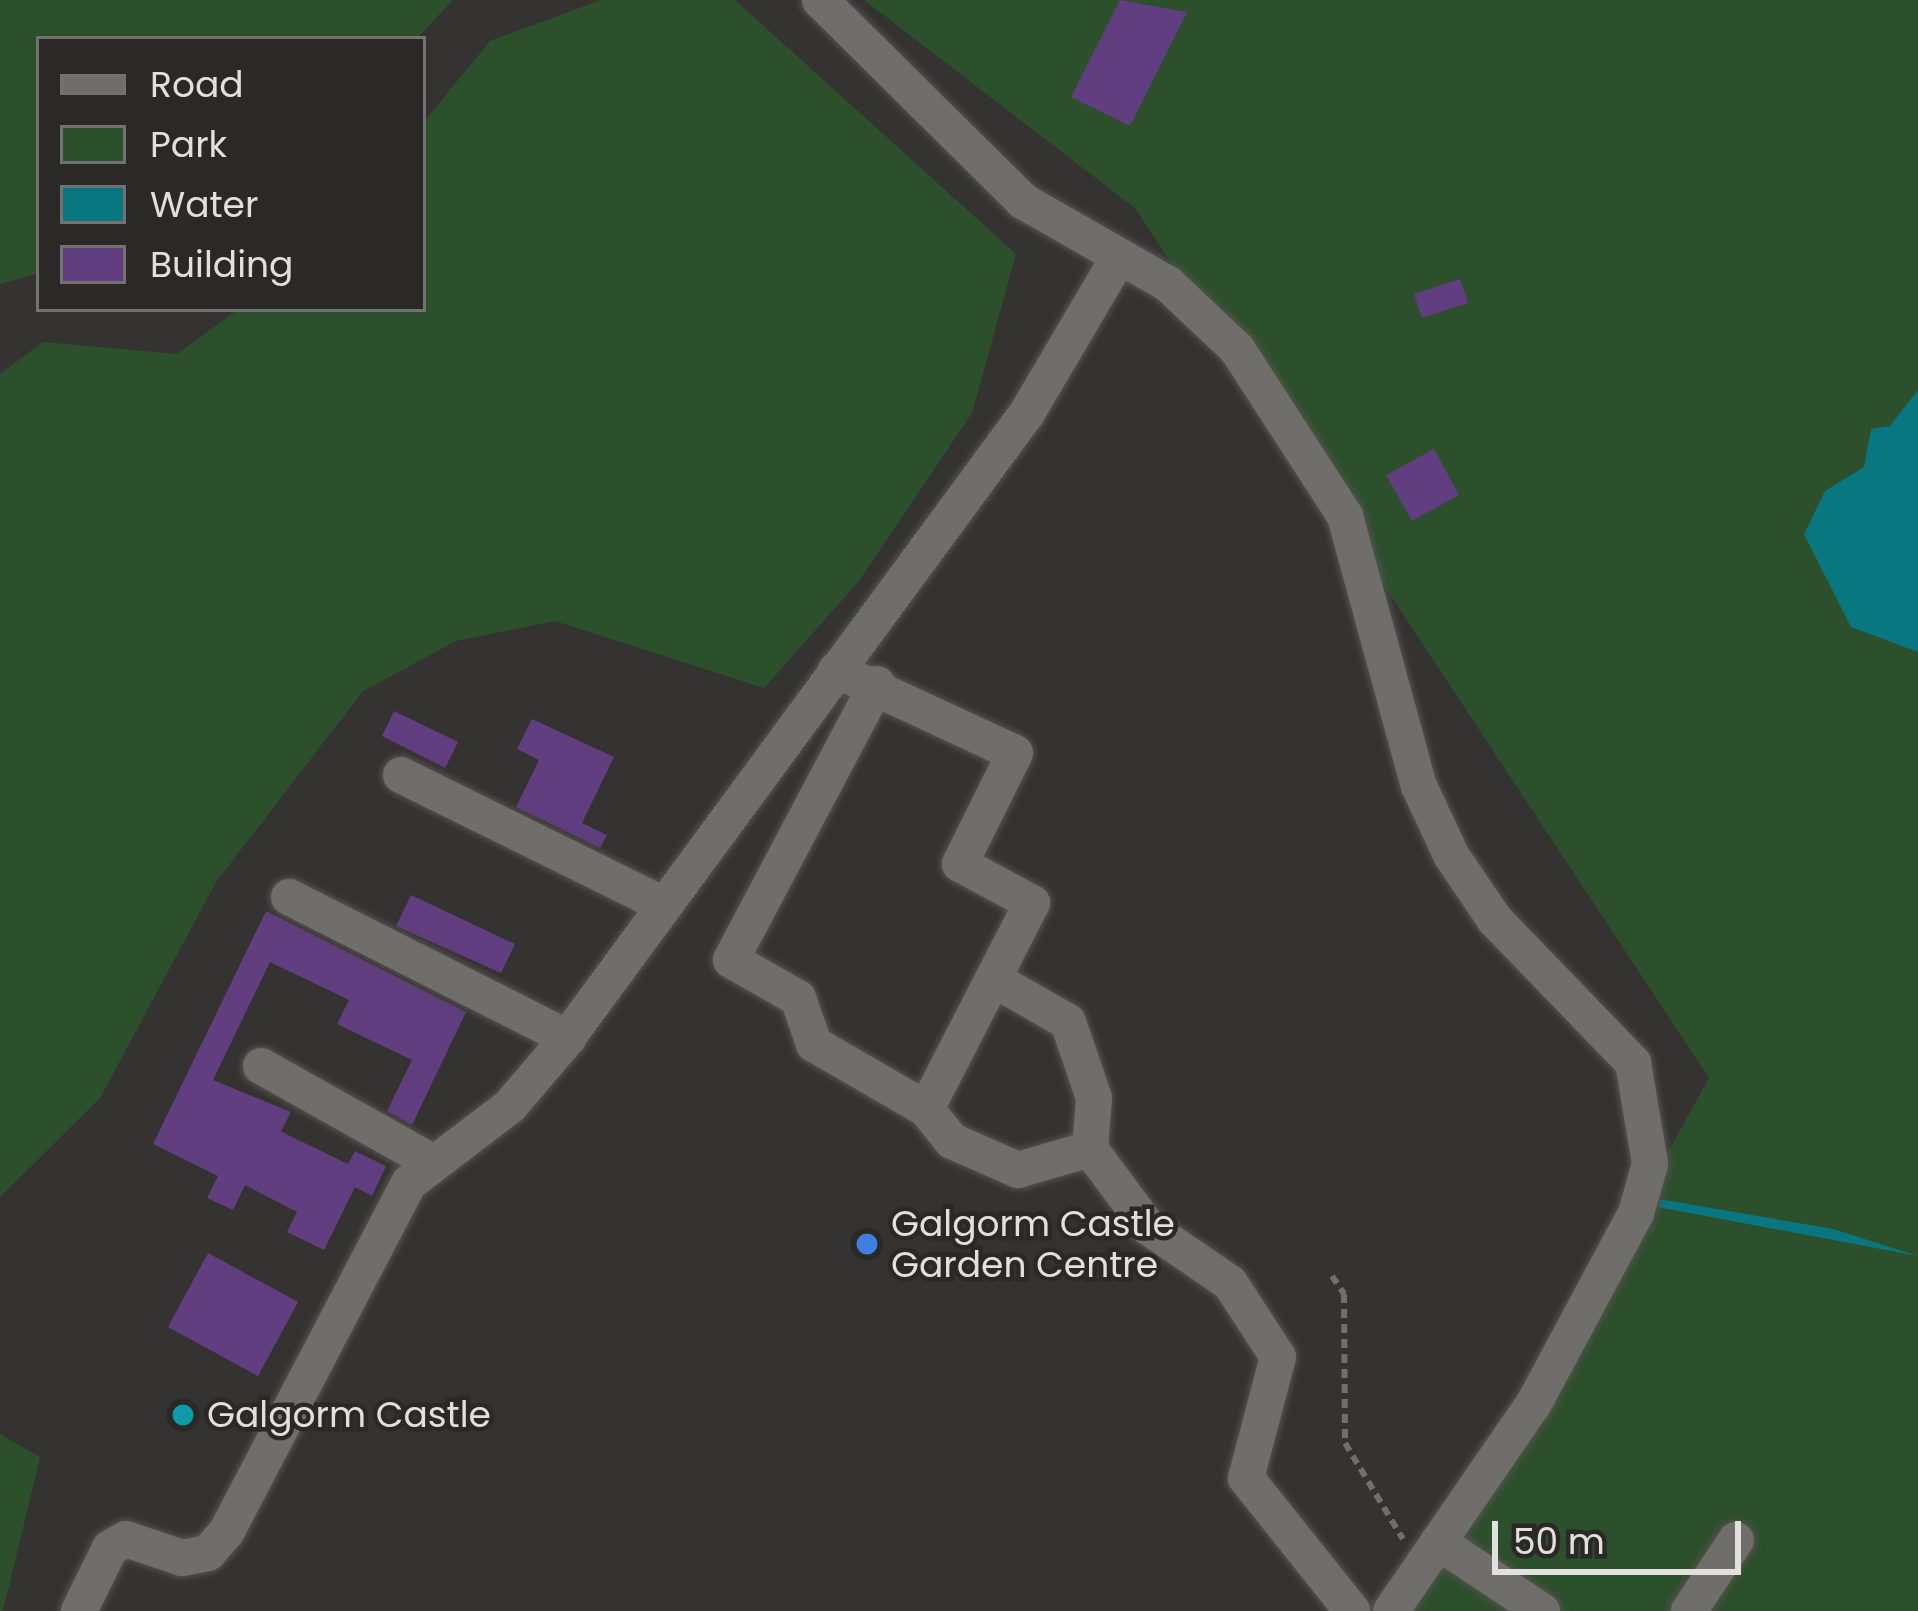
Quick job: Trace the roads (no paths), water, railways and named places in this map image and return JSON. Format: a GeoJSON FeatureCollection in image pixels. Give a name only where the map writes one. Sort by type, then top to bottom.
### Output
{"type":"FeatureCollection","features":[{"type":"Feature","properties":{"kind":"lane"},"geometry":{"type":"LineString","coordinates":[[820,0],[1023,200],[1202,316],[1294,426],[1345,516],[1419,786],[1451,855],[1495,920],[1601,1018],[1649,1110],[1636,1213],[1534,1403],[1390,1611]]}},
{"type":"Feature","properties":{"kind":"lane"},"geometry":{"type":"LineString","coordinates":[[79,1611],[110,1548],[126,1539],[182,1558],[208,1553],[227,1531],[410,1183],[510,1106],[568,1038],[1027,412],[1117,260]]}},
{"type":"Feature","properties":{"kind":"lane"},"geometry":{"type":"LineString","coordinates":[[836,670],[877,684],[1015,753],[960,864],[1032,903],[926,1109]]}},
{"type":"Feature","properties":{"kind":"lane"},"geometry":{"type":"LineString","coordinates":[[877,684],[730,960],[798,998],[814,1044],[926,1109],[952,1141],[1018,1170],[1090,1149]]}},
{"type":"Feature","properties":{"kind":"lane"},"geometry":{"type":"LineString","coordinates":[[401,775],[664,905]]}},
{"type":"Feature","properties":{"kind":"lane"},"geometry":{"type":"LineString","coordinates":[[289,897],[568,1038]]}},
{"type":"Feature","properties":{"kind":"lane"},"geometry":{"type":"LineString","coordinates":[[993,980],[1068,1022],[1094,1098],[1090,1149],[1148,1226],[1230,1283],[1278,1358],[1246,1478],[1352,1611]]}},
{"type":"Feature","properties":{"kind":"lane"},"geometry":{"type":"LineString","coordinates":[[261,1066],[434,1163]]}},
{"type":"Feature","properties":{"kind":"lane"},"geometry":{"type":"LineString","coordinates":[[1689,1611],[1736,1540]]}},
{"type":"Feature","properties":{"kind":"lane"},"geometry":{"type":"LineString","coordinates":[[1429,1555],[1542,1611]]}},
{"type":"Feature","properties":{"kind":"water"},"geometry":{"type":"Polygon","coordinates":[[[1918,390],[1918,652],[1851,627],[1804,534],[1825,491],[1864,467],[1871,429],[1890,426],[1918,390]]]}},
{"type":"Feature","properties":{"kind":"water"},"geometry":{"type":"Polygon","coordinates":[[[1659,1199],[1833,1229],[1918,1256],[1658,1207],[1659,1199]]]}},
{"type":"Feature","properties":{"kind":"place","name":"Galgorm Castle Garden Centre"},"geometry":{"type":"Point","coordinates":[867,1244]}},
{"type":"Feature","properties":{"kind":"place","name":"Galgorm Castle"},"geometry":{"type":"Point","coordinates":[183,1415]}}]}
